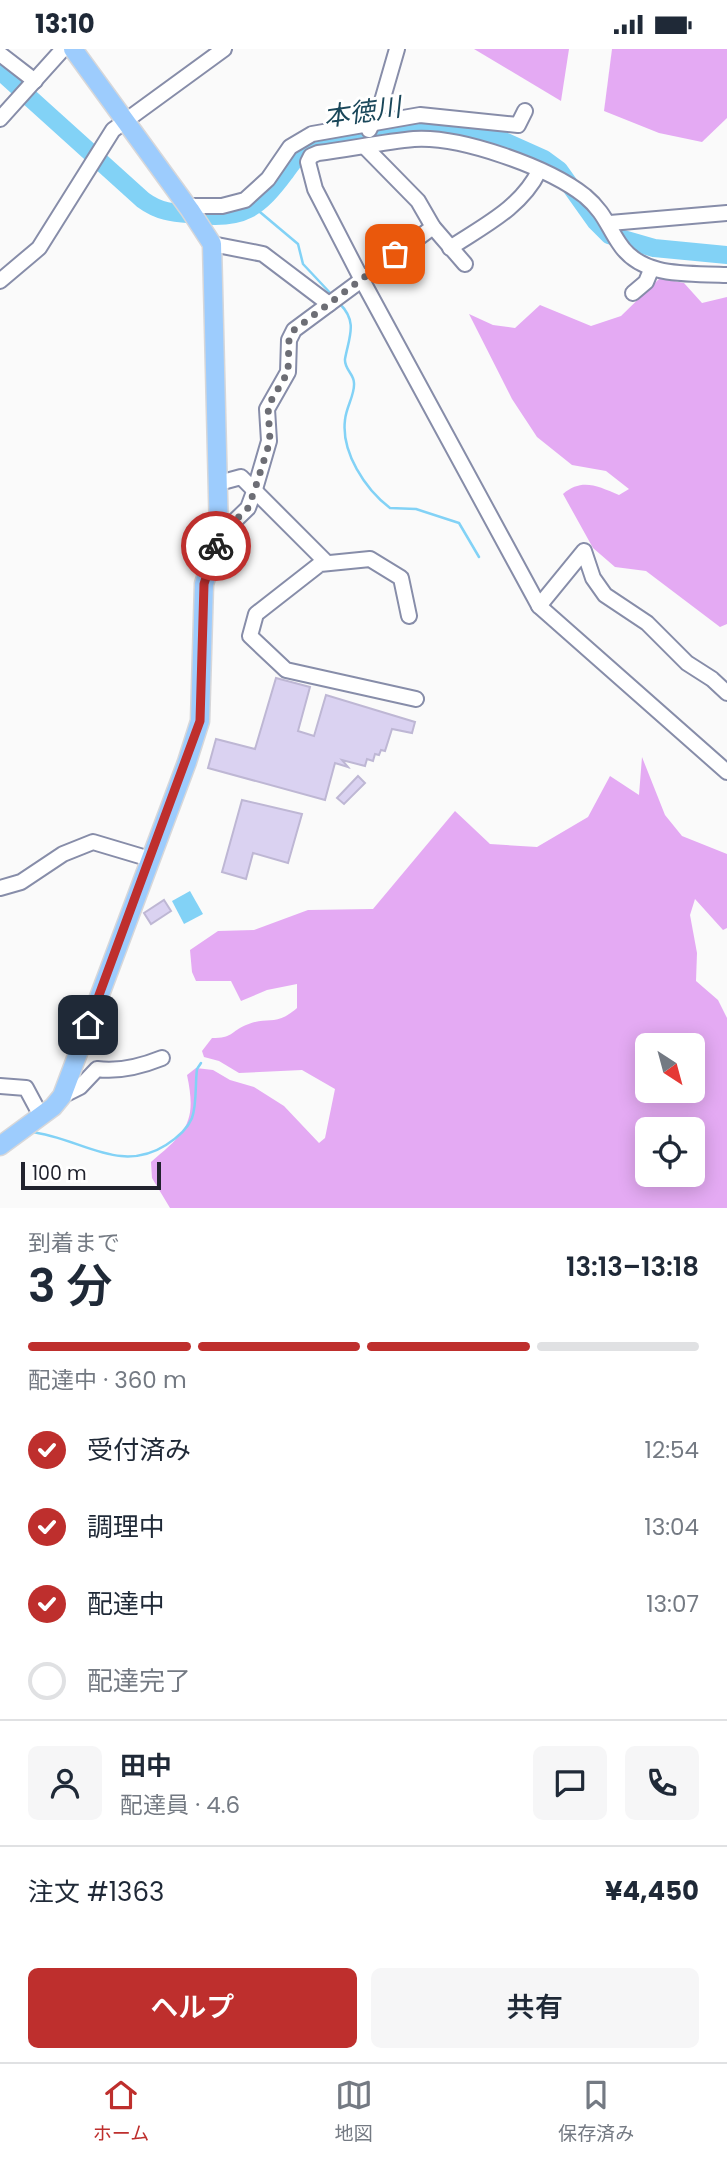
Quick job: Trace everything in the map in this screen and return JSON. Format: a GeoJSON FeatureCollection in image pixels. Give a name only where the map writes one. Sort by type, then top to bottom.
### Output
{"type":"FeatureCollection","features":[{"type":"Feature","properties":{"kind":"main road"},"geometry":{"type":"LineString","coordinates":[[0,1146],[41,1116],[62,1096],[200,721],[204,584],[219,536],[212,244],[73,49]]}},
{"type":"Feature","properties":{"kind":"street"},"geometry":{"type":"LineString","coordinates":[[2,116],[63,49]]}},
{"type":"Feature","properties":{"kind":"street"},"geometry":{"type":"LineString","coordinates":[[0,281],[39,248],[90,163],[103,144],[125,121],[224,49]]}},
{"type":"Feature","properties":{"kind":"street"},"geometry":{"type":"LineString","coordinates":[[368,138],[380,108],[397,49]]}},
{"type":"Feature","properties":{"kind":"street"},"geometry":{"type":"LineString","coordinates":[[0,54],[35,82]]}},
{"type":"Feature","properties":{"kind":"street"},"geometry":{"type":"LineString","coordinates":[[525,111],[518,125],[420,115],[368,138],[311,156],[308,162],[315,189],[539,606],[727,772]]}},
{"type":"Feature","properties":{"kind":"street"},"geometry":{"type":"LineString","coordinates":[[191,211],[233,205],[245,200],[268,179],[282,157],[303,137],[443,142],[512,157],[584,196],[651,270],[727,275]]}},
{"type":"Feature","properties":{"kind":"street"},"geometry":{"type":"LineString","coordinates":[[368,138],[418,201],[433,227],[465,264]]}},
{"type":"Feature","properties":{"kind":"street"},"geometry":{"type":"LineString","coordinates":[[282,157],[308,162]]}},
{"type":"Feature","properties":{"kind":"street"},"geometry":{"type":"LineString","coordinates":[[450,248],[516,204],[541,172]]}},
{"type":"Feature","properties":{"kind":"street"},"geometry":{"type":"LineString","coordinates":[[614,232],[727,213]]}},
{"type":"Feature","properties":{"kind":"street"},"geometry":{"type":"LineString","coordinates":[[219,536],[248,508],[255,489],[270,441],[267,409],[288,372],[291,335],[433,227]]}},
{"type":"Feature","properties":{"kind":"street"},"geometry":{"type":"LineString","coordinates":[[212,244],[263,254],[329,304]]}},
{"type":"Feature","properties":{"kind":"street"},"geometry":{"type":"LineString","coordinates":[[633,293],[646,282],[651,270]]}},
{"type":"Feature","properties":{"kind":"street"},"geometry":{"type":"LineString","coordinates":[[219,483],[236,476],[255,489],[326,562]]}},
{"type":"Feature","properties":{"kind":"street"},"geometry":{"type":"LineString","coordinates":[[539,606],[584,551],[593,578],[605,595],[647,623],[687,663],[712,679],[727,693]]}},
{"type":"Feature","properties":{"kind":"street"},"geometry":{"type":"LineString","coordinates":[[409,617],[401,578],[370,559],[326,562],[256,614],[250,635],[286,670],[416,699]]}},
{"type":"Feature","properties":{"kind":"street"},"geometry":{"type":"LineString","coordinates":[[0,888],[21,882],[69,851],[93,842],[150,859]]}},
{"type":"Feature","properties":{"kind":"street"},"geometry":{"type":"LineString","coordinates":[[62,1096],[80,1087],[97,1069],[109,1072],[145,1065],[162,1058]]}},
{"type":"Feature","properties":{"kind":"street"},"geometry":{"type":"LineString","coordinates":[[0,1086],[26,1088],[41,1116]]}},
{"type":"Feature","properties":{"kind":"shaded area"},"geometry":{"type":"Polygon","coordinates":[[[474,49],[569,49],[561,101],[474,49]]]}},
{"type":"Feature","properties":{"kind":"shaded area"},"geometry":{"type":"Polygon","coordinates":[[[612,49],[727,49],[727,118],[702,142],[659,133],[604,111],[612,49]]]}},
{"type":"Feature","properties":{"kind":"shaded area"},"geometry":{"type":"Polygon","coordinates":[[[660,278],[684,283],[702,303],[727,297],[727,624],[720,627],[646,571],[615,567],[593,548],[563,494],[583,485],[619,495],[629,489],[606,471],[572,465],[537,437],[512,399],[469,314],[493,325],[515,328],[540,305],[591,326],[621,316],[660,278]]]}},
{"type":"Feature","properties":{"kind":"shaded area"},"geometry":{"type":"Polygon","coordinates":[[[642,757],[665,815],[682,836],[727,854],[727,928],[723,930],[695,899],[690,915],[697,953],[696,981],[718,1000],[727,1018],[727,1208],[170,1208],[152,1178],[151,1162],[181,1134],[186,1125],[191,1104],[187,1075],[196,1068],[213,1070],[230,1080],[254,1087],[284,1106],[319,1143],[325,1138],[335,1089],[302,1070],[239,1073],[219,1061],[204,1057],[202,1051],[212,1038],[228,1036],[254,1022],[283,1018],[297,1008],[297,984],[267,990],[241,1001],[231,981],[196,981],[192,972],[190,950],[218,931],[254,930],[308,910],[373,909],[455,811],[490,844],[537,847],[588,817],[610,776],[639,795],[642,757]]]}},
{"type":"Feature","properties":{"kind":"water"},"geometry":{"type":"Polygon","coordinates":[[[190,891],[203,914],[184,924],[172,901],[190,891]]]}},
{"type":"Feature","properties":{"kind":"building"},"geometry":{"type":"Polygon","coordinates":[[[276,678],[310,687],[298,731],[314,736],[326,695],[415,722],[412,733],[392,729],[385,751],[381,750],[379,755],[375,754],[373,761],[367,759],[365,766],[342,760],[348,767],[335,763],[325,800],[208,768],[216,739],[255,749],[276,678]]]}},
{"type":"Feature","properties":{"kind":"building"},"geometry":{"type":"Polygon","coordinates":[[[358,776],[365,783],[344,804],[337,798],[358,776]]]}},
{"type":"Feature","properties":{"kind":"building"},"geometry":{"type":"Polygon","coordinates":[[[242,800],[302,814],[288,863],[253,853],[246,879],[222,872],[242,800]]]}},
{"type":"Feature","properties":{"kind":"building"},"geometry":{"type":"Polygon","coordinates":[[[164,900],[171,911],[151,924],[144,913],[164,900]]]}},
{"type":"Feature","properties":{"kind":"waterway","name":"本徳川"},"geometry":{"type":"LineString","coordinates":[[0,71],[143,200],[164,210],[214,216],[239,213],[267,195],[302,152],[310,147],[441,127],[497,138],[544,159],[559,170],[596,222],[609,235],[654,248],[727,255]]}},
{"type":"Feature","properties":{"kind":"waterway"},"geometry":{"type":"LineString","coordinates":[[254,207],[298,244],[303,264],[333,296]]}},
{"type":"Feature","properties":{"kind":"waterway"},"geometry":{"type":"LineString","coordinates":[[340,304],[351,324],[345,363],[354,380],[354,388],[346,415],[345,432],[347,445],[357,469],[372,491],[390,508],[416,509],[459,523],[479,557]]}},
{"type":"Feature","properties":{"kind":"waterway"},"geometry":{"type":"LineString","coordinates":[[31,1132],[115,1155],[149,1153],[174,1140],[190,1122],[195,1107],[197,1069],[201,1063]]}},
{"type":"Feature","properties":{"kind":"way so far"},"geometry":{"type":"LineString","coordinates":[[216,546],[219,536],[248,508],[255,489],[270,441],[267,409],[288,372],[289,340],[294,330],[395,254]]}},
{"type":"Feature","properties":{"kind":"route"},"geometry":{"type":"LineString","coordinates":[[88,1025],[200,721],[203,692],[202,605],[208,567],[216,546]]}}]}
